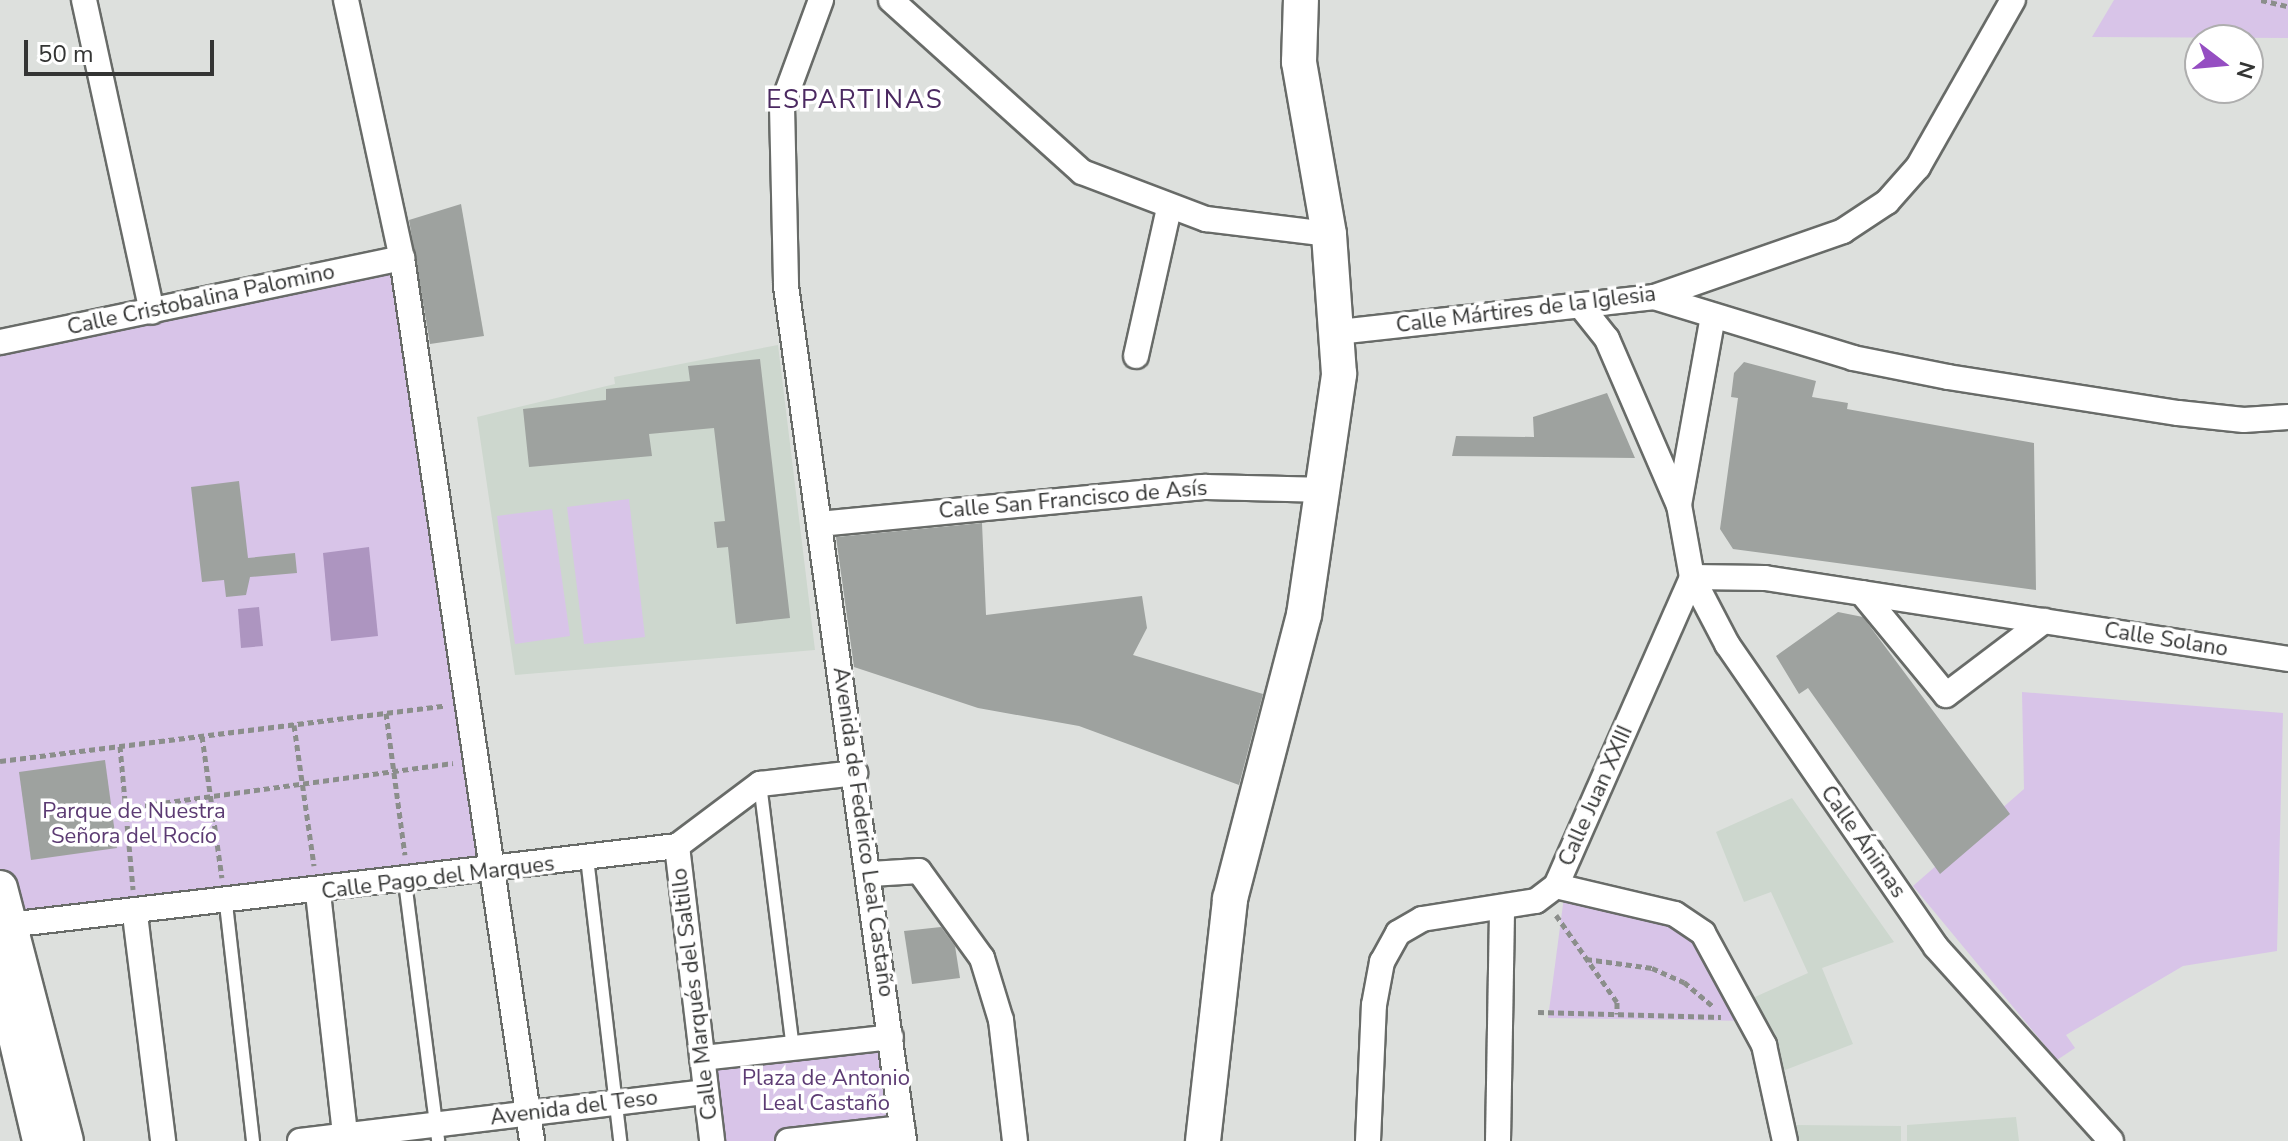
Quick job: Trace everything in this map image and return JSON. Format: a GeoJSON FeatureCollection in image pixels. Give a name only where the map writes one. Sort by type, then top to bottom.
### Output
{"type":"FeatureCollection","features":[{"type":"Feature","properties":{"kind":"main road"},"geometry":{"type":"LineString","coordinates":[[1203,1141],[1230,899],[1304,615],[1327,490],[1338,332],[1329,234],[1299,62],[1301,0]]}},
{"type":"Feature","properties":{"kind":"main road"},"geometry":{"type":"LineString","coordinates":[[0,888],[7,926],[66,1141]]}},
{"type":"Feature","properties":{"kind":"main road"},"geometry":{"type":"LineString","coordinates":[[0,970],[40,1141]]}},
{"type":"Feature","properties":{"kind":"street"},"geometry":{"type":"LineString","coordinates":[[84,0],[152,312]]}},
{"type":"Feature","properties":{"kind":"street"},"geometry":{"type":"LineString","coordinates":[[346,0],[402,258],[479,760],[532,1141]]}},
{"type":"Feature","properties":{"kind":"street","name":"Avenida de Federico Leal Castaño"},"geometry":{"type":"LineString","coordinates":[[821,0],[782,106],[786,286],[871,874],[903,1135]]}},
{"type":"Feature","properties":{"kind":"street","name":"Calle Mártires de la Iglesia"},"geometry":{"type":"LineString","coordinates":[[1338,332],[1654,297],[1791,254],[1887,202],[1918,167],[2013,0]]}},
{"type":"Feature","properties":{"kind":"street"},"geometry":{"type":"LineString","coordinates":[[895,1],[1082,172],[1169,208],[1258,230],[1329,234]]}},
{"type":"Feature","properties":{"kind":"street"},"geometry":{"type":"LineString","coordinates":[[1136,356],[1169,208]]}},
{"type":"Feature","properties":{"kind":"street","name":"Calle Cristobalina Palomino"},"geometry":{"type":"LineString","coordinates":[[0,342],[402,258]]}},
{"type":"Feature","properties":{"kind":"street"},"geometry":{"type":"LineString","coordinates":[[1654,297],[1853,358],[2244,420],[2288,417]]}},
{"type":"Feature","properties":{"kind":"street","name":"Calle Ánimas"},"geometry":{"type":"LineString","coordinates":[[1580,305],[1607,339],[1679,505],[1692,577],[1727,644],[1936,947],[2111,1141]]}},
{"type":"Feature","properties":{"kind":"street","name":"Calle Ánimas"},"geometry":{"type":"LineString","coordinates":[[1679,505],[1713,316]]}},
{"type":"Feature","properties":{"kind":"street","name":"Calle San Francisco de Asís"},"geometry":{"type":"LineString","coordinates":[[819,524],[1206,487],[1327,490]]}},
{"type":"Feature","properties":{"kind":"street","name":"Calle Solano"},"geometry":{"type":"LineString","coordinates":[[1692,577],[1765,578],[2288,659]]}},
{"type":"Feature","properties":{"kind":"street","name":"Calle Juan XXIII"},"geometry":{"type":"LineString","coordinates":[[1368,1141],[1374,1005],[1382,962],[1398,933],[1422,919],[1536,901],[1556,886],[1692,577]]}},
{"type":"Feature","properties":{"kind":"street"},"geometry":{"type":"LineString","coordinates":[[1862,593],[1946,695],[2044,621]]}},
{"type":"Feature","properties":{"kind":"street"},"geometry":{"type":"LineString","coordinates":[[760,784],[855,773]]}},
{"type":"Feature","properties":{"kind":"street","name":"Calle Pago del Marques"},"geometry":{"type":"LineString","coordinates":[[7,926],[135,915],[677,846],[760,784]]}},
{"type":"Feature","properties":{"kind":"street","name":"Calle Marqués del Saltillo"},"geometry":{"type":"LineString","coordinates":[[677,846],[712,1141]]}},
{"type":"Feature","properties":{"kind":"street"},"geometry":{"type":"LineString","coordinates":[[871,874],[919,871],[964,925],[982,958],[1001,1020],[1015,1141]]}},
{"type":"Feature","properties":{"kind":"street"},"geometry":{"type":"LineString","coordinates":[[1556,886],[1675,914],[1703,933],[1764,1045],[1785,1141]]}},
{"type":"Feature","properties":{"kind":"street"},"geometry":{"type":"LineString","coordinates":[[318,893],[346,1138]]}},
{"type":"Feature","properties":{"kind":"street"},"geometry":{"type":"LineString","coordinates":[[1498,1141],[1502,908]]}},
{"type":"Feature","properties":{"kind":"street"},"geometry":{"type":"LineString","coordinates":[[135,915],[163,1141]]}},
{"type":"Feature","properties":{"kind":"street"},"geometry":{"type":"LineString","coordinates":[[702,1058],[891,1037]]}},
{"type":"Feature","properties":{"kind":"street","name":"Avenida del Teso"},"geometry":{"type":"LineString","coordinates":[[300,1141],[437,1133],[529,1114],[706,1092]]}},
{"type":"Feature","properties":{"kind":"street"},"geometry":{"type":"LineString","coordinates":[[799,1140],[903,1135]]}},
{"type":"Feature","properties":{"kind":"lane"},"geometry":{"type":"LineString","coordinates":[[760,784],[793,1048]]}},
{"type":"Feature","properties":{"kind":"lane"},"geometry":{"type":"LineString","coordinates":[[587,858],[620,1141]]}},
{"type":"Feature","properties":{"kind":"lane"},"geometry":{"type":"LineString","coordinates":[[407,882],[437,1133]]}},
{"type":"Feature","properties":{"kind":"lane"},"geometry":{"type":"LineString","coordinates":[[226,904],[253,1141]]}},
{"type":"Feature","properties":{"kind":"path"},"geometry":{"type":"LineString","coordinates":[[2261,0],[2288,6]]}},
{"type":"Feature","properties":{"kind":"path"},"geometry":{"type":"LineString","coordinates":[[0,761],[470,703]]}},
{"type":"Feature","properties":{"kind":"path"},"geometry":{"type":"LineString","coordinates":[[386,713],[407,882]]}},
{"type":"Feature","properties":{"kind":"path"},"geometry":{"type":"LineString","coordinates":[[294,725],[318,893]]}},
{"type":"Feature","properties":{"kind":"path"},"geometry":{"type":"LineString","coordinates":[[202,736],[226,904]]}},
{"type":"Feature","properties":{"kind":"path"},"geometry":{"type":"LineString","coordinates":[[120,746],[135,915]]}},
{"type":"Feature","properties":{"kind":"path"},"geometry":{"type":"LineString","coordinates":[[125,808],[479,760]]}},
{"type":"Feature","properties":{"kind":"path"},"geometry":{"type":"LineString","coordinates":[[1555,914],[1617,1002],[1617,1014]]}},
{"type":"Feature","properties":{"kind":"path"},"geometry":{"type":"LineString","coordinates":[[1538,1012],[1722,1017],[1684,982],[1652,968],[1586,959]]}},
{"type":"Feature","properties":{"kind":"shaded area"},"geometry":{"type":"Polygon","coordinates":[[[778,345],[815,650],[515,675],[477,417],[615,384],[614,377],[778,345]]]}},
{"type":"Feature","properties":{"kind":"shaded area"},"geometry":{"type":"Polygon","coordinates":[[[369,547],[378,636],[331,641],[323,553],[369,547]]]}},
{"type":"Feature","properties":{"kind":"shaded area"},"geometry":{"type":"Polygon","coordinates":[[[259,607],[263,646],[241,648],[238,609],[259,607]]]}},
{"type":"Feature","properties":{"kind":"shaded area"},"geometry":{"type":"Polygon","coordinates":[[[1792,798],[1894,942],[1822,968],[1853,1044],[1780,1072],[1746,1001],[1808,973],[1771,892],[1744,902],[1716,832],[1792,798]]]}},
{"type":"Feature","properties":{"kind":"shaded area"},"geometry":{"type":"Polygon","coordinates":[[[2016,1117],[2019,1141],[1907,1141],[1907,1125],[2016,1117]]]}},
{"type":"Feature","properties":{"kind":"shaded area"},"geometry":{"type":"Polygon","coordinates":[[[1795,1125],[1901,1126],[1901,1141],[1795,1141],[1795,1125]]]}},
{"type":"Feature","properties":{"kind":"green space"},"geometry":{"type":"Polygon","coordinates":[[[2114,0],[2288,0],[2288,38],[2264,38],[2264,24],[2184,24],[2184,37],[2092,37],[2114,0]]]}},
{"type":"Feature","properties":{"kind":"green space","name":"Parque de Nuestra Señora del Rocío"},"geometry":{"type":"Polygon","coordinates":[[[402,258],[495,871],[13,925],[0,888],[0,342],[402,258]]]}},
{"type":"Feature","properties":{"kind":"green space"},"geometry":{"type":"Polygon","coordinates":[[[629,499],[645,637],[584,644],[567,507],[629,499]]]}},
{"type":"Feature","properties":{"kind":"green space"},"geometry":{"type":"Polygon","coordinates":[[[552,509],[570,636],[515,644],[497,516],[552,509]]]}},
{"type":"Feature","properties":{"kind":"green space"},"geometry":{"type":"Polygon","coordinates":[[[2022,692],[2283,713],[2277,951],[2183,966],[2066,1035],[2075,1048],[2057,1060],[1913,886],[2024,789],[2022,692]]]}},
{"type":"Feature","properties":{"kind":"green space"},"geometry":{"type":"Polygon","coordinates":[[[1565,889],[1675,914],[1750,1021],[1548,1018],[1565,889]]]}},
{"type":"Feature","properties":{"kind":"green space","name":"Plaza de Antonio Leal Castaño"},"geometry":{"type":"Polygon","coordinates":[[[891,1037],[902,1128],[788,1141],[712,1141],[702,1058],[891,1037]]]}},
{"type":"Feature","properties":{"kind":"building"},"geometry":{"type":"Polygon","coordinates":[[[461,204],[484,336],[430,344],[409,220],[461,204]]]}},
{"type":"Feature","properties":{"kind":"building"},"geometry":{"type":"Polygon","coordinates":[[[760,359],[790,618],[736,624],[728,547],[717,548],[714,522],[725,521],[714,428],[649,434],[652,456],[529,467],[523,409],[606,400],[606,389],[690,381],[688,366],[760,359]]]}},
{"type":"Feature","properties":{"kind":"building"},"geometry":{"type":"Polygon","coordinates":[[[1744,362],[1816,381],[1812,397],[1848,403],[1847,409],[2034,443],[2036,590],[1733,549],[1720,529],[1738,398],[1731,397],[1734,373],[1744,362]]]}},
{"type":"Feature","properties":{"kind":"building"},"geometry":{"type":"Polygon","coordinates":[[[1607,393],[1635,458],[1452,456],[1456,436],[1534,437],[1533,417],[1607,393]]]}},
{"type":"Feature","properties":{"kind":"building"},"geometry":{"type":"Polygon","coordinates":[[[239,481],[248,558],[295,553],[297,573],[250,577],[246,595],[226,597],[224,580],[202,582],[191,487],[239,481]]]}},
{"type":"Feature","properties":{"kind":"building"},"geometry":{"type":"Polygon","coordinates":[[[982,523],[986,615],[1142,596],[1147,628],[1133,655],[1263,694],[1239,785],[1079,726],[978,708],[854,667],[836,537],[982,523]]]}},
{"type":"Feature","properties":{"kind":"building"},"geometry":{"type":"Polygon","coordinates":[[[1838,612],[1863,617],[2010,814],[1940,874],[1808,688],[1799,694],[1776,656],[1838,612]]]}},
{"type":"Feature","properties":{"kind":"building"},"geometry":{"type":"Polygon","coordinates":[[[105,760],[117,848],[31,860],[19,772],[105,760]]]}},
{"type":"Feature","properties":{"kind":"building"},"geometry":{"type":"Polygon","coordinates":[[[941,927],[955,946],[960,978],[912,984],[904,931],[941,927]]]}},
{"type":"Feature","properties":{"kind":"district","name":"ESPARTINAS"},"geometry":{"type":"Point","coordinates":[855,100]}}]}
